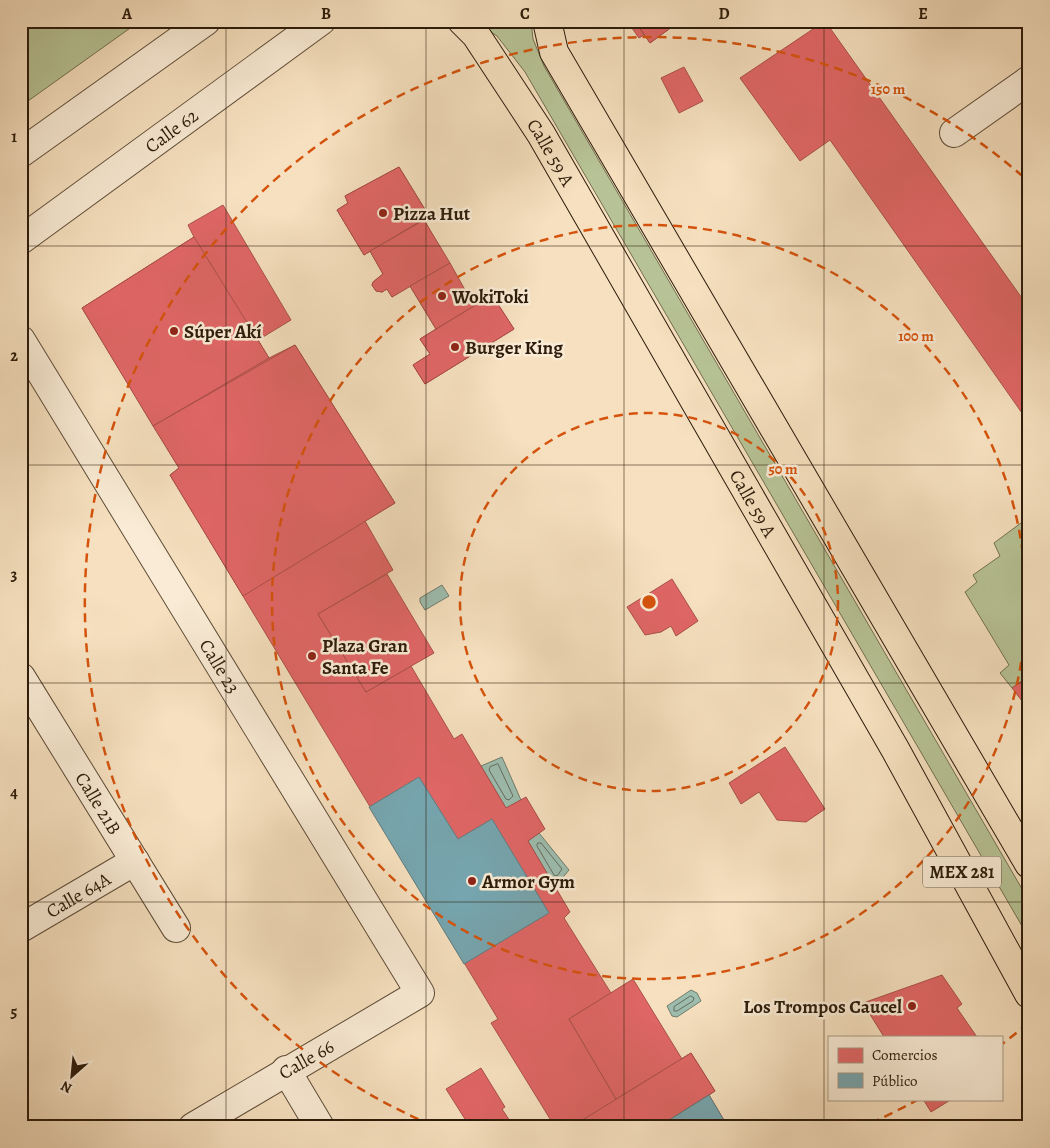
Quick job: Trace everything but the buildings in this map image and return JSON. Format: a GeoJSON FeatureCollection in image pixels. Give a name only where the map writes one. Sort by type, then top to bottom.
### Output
{"type":"FeatureCollection","features":[{"type":"Feature","properties":{"kind":"main road","name":"Calle 59 A"},"geometry":{"type":"LineString","coordinates":[[462,21],[476,35],[541,134],[895,749],[1029,994]]}},
{"type":"Feature","properties":{"kind":"main road","name":"MEX 281"},"geometry":{"type":"LineString","coordinates":[[547,21],[554,52],[1029,864]]}},
{"type":"Feature","properties":{"kind":"street"},"geometry":{"type":"LineString","coordinates":[[21,153],[206,21]]}},
{"type":"Feature","properties":{"kind":"street","name":"Calle 62"},"geometry":{"type":"LineString","coordinates":[[21,240],[321,21]]}},
{"type":"Feature","properties":{"kind":"street"},"geometry":{"type":"LineString","coordinates":[[954,133],[1029,80]]}},
{"type":"Feature","properties":{"kind":"street","name":"Calle 23"},"geometry":{"type":"LineString","coordinates":[[21,340],[420,994]]}},
{"type":"Feature","properties":{"kind":"street","name":"Calle 21B"},"geometry":{"type":"LineString","coordinates":[[21,677],[176,928]]}},
{"type":"Feature","properties":{"kind":"street","name":"Calle 64A"},"geometry":{"type":"LineString","coordinates":[[21,928],[134,861]]}},
{"type":"Feature","properties":{"kind":"street","name":"Calle 66"},"geometry":{"type":"LineString","coordinates":[[194,1127],[286,1070],[420,994]]}},
{"type":"Feature","properties":{"kind":"street"},"geometry":{"type":"LineString","coordinates":[[286,1070],[320,1127]]}},
{"type":"Feature","properties":{"kind":"green space"},"geometry":{"type":"Polygon","coordinates":[[[21,21],[140,21],[21,106],[21,21]]]}},
{"type":"Feature","properties":{"kind":"green space"},"geometry":{"type":"Polygon","coordinates":[[[492,21],[531,21],[533,39],[544,66],[1029,901],[1029,938],[525,72],[497,36],[481,25],[492,21]]]}},
{"type":"Feature","properties":{"kind":"green space"},"geometry":{"type":"Polygon","coordinates":[[[1029,517],[1029,676],[1012,688],[1000,673],[1009,665],[965,592],[977,582],[973,575],[1000,556],[994,543],[1029,517]]]}},
{"type":"Feature","properties":{"kind":"water"},"geometry":{"type":"Polygon","coordinates":[[[442,585],[449,596],[425,610],[420,602],[420,598],[442,585]]]}},
{"type":"Feature","properties":{"kind":"water"},"geometry":{"type":"Polygon","coordinates":[[[502,757],[521,800],[506,808],[481,766],[502,757]]]}},
{"type":"Feature","properties":{"kind":"water"},"geometry":{"type":"Polygon","coordinates":[[[539,833],[569,870],[555,887],[528,841],[539,833]]]}},
{"type":"Feature","properties":{"kind":"water"},"geometry":{"type":"Polygon","coordinates":[[[691,990],[697,993],[701,1001],[677,1017],[672,1016],[667,1006],[691,990]]]}},
{"type":"Feature","properties":{"kind":"place","name":"Pizza Hut"},"geometry":{"type":"Point","coordinates":[383,213]}},
{"type":"Feature","properties":{"kind":"place","name":"WokiToki"},"geometry":{"type":"Point","coordinates":[442,296]}},
{"type":"Feature","properties":{"kind":"place","name":"Súper Akí"},"geometry":{"type":"Point","coordinates":[174,331]}},
{"type":"Feature","properties":{"kind":"place","name":"Burger King"},"geometry":{"type":"Point","coordinates":[455,347]}},
{"type":"Feature","properties":{"kind":"place","name":"Plaza Gran Santa Fe"},"geometry":{"type":"Point","coordinates":[312,656]}},
{"type":"Feature","properties":{"kind":"place","name":"Armor Gym"},"geometry":{"type":"Point","coordinates":[472,881]}},
{"type":"Feature","properties":{"kind":"place","name":"Los Trompos Caucel"},"geometry":{"type":"Point","coordinates":[912,1006]}}]}
